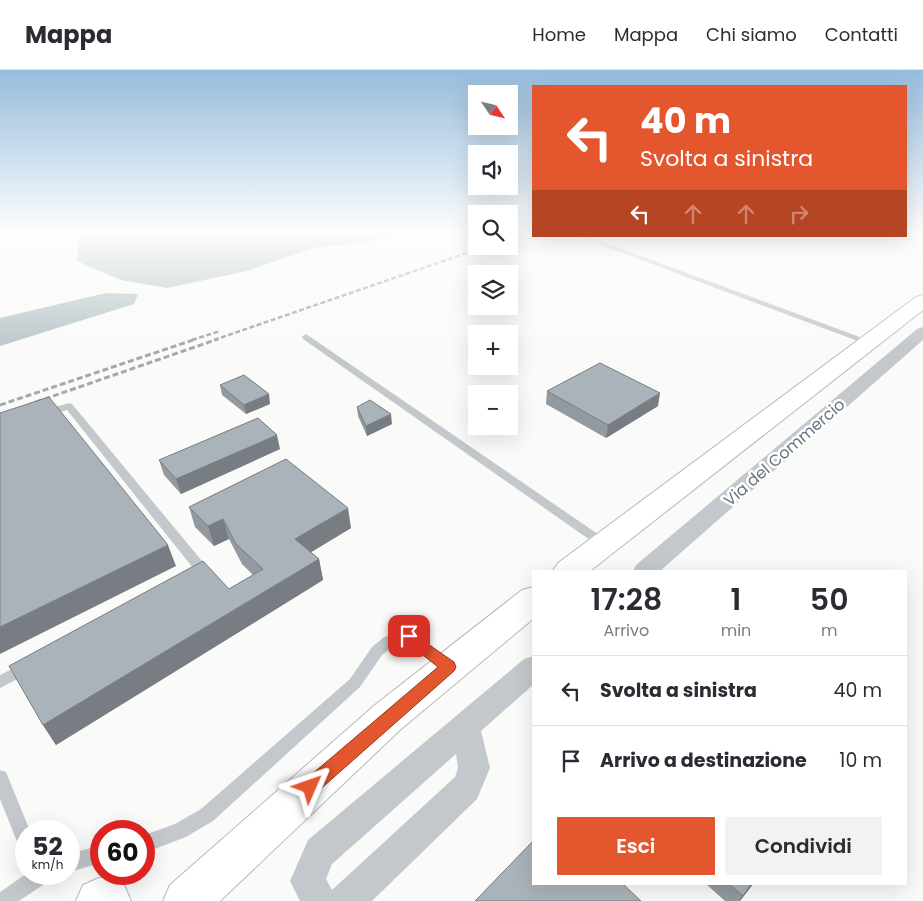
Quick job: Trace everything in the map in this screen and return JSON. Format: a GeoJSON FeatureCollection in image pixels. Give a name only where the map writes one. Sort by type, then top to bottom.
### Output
{"type":"FeatureCollection","features":[{"type":"Feature","properties":{"kind":"main road"},"geometry":{"type":"LineString","coordinates":[[570,570],[921,304]]}},
{"type":"Feature","properties":{"kind":"main road"},"geometry":{"type":"LineString","coordinates":[[186,901],[347,754],[449,667],[532,602]]}},
{"type":"Feature","properties":{"kind":"main road"},"geometry":{"type":"LineString","coordinates":[[100,901],[108,901]]}},
{"type":"Feature","properties":{"kind":"street","name":"Via del Commercio"},"geometry":{"type":"LineString","coordinates":[[647,570],[923,332]]}},
{"type":"Feature","properties":{"kind":"street"},"geometry":{"type":"LineString","coordinates":[[319,901],[308,881],[320,852],[532,670]]}},
{"type":"Feature","properties":{"kind":"street"},"geometry":{"type":"LineString","coordinates":[[346,901],[466,788],[474,768],[465,727]]}},
{"type":"Feature","properties":{"kind":"lane"},"geometry":{"type":"LineString","coordinates":[[675,271],[869,342]]}},
{"type":"Feature","properties":{"kind":"lane"},"geometry":{"type":"LineString","coordinates":[[306,337],[604,544]]}},
{"type":"Feature","properties":{"kind":"lane"},"geometry":{"type":"LineString","coordinates":[[34,418],[69,406],[206,575],[198,579]]}},
{"type":"Feature","properties":{"kind":"lane"},"geometry":{"type":"LineString","coordinates":[[155,840],[180,831],[207,815],[355,683],[377,651],[390,641],[409,636],[449,667]]}},
{"type":"Feature","properties":{"kind":"lane"},"geometry":{"type":"LineString","coordinates":[[0,682],[34,664]]}},
{"type":"Feature","properties":{"kind":"lane"},"geometry":{"type":"LineString","coordinates":[[0,778],[17,820]]}},
{"type":"Feature","properties":{"kind":"lane"},"geometry":{"type":"LineString","coordinates":[[2,901],[25,885]]}},
{"type":"Feature","properties":{"kind":"shaded area"},"geometry":{"type":"Polygon","coordinates":[[[100,271],[248,271],[167,288],[121,280],[100,271]]]}},
{"type":"Feature","properties":{"kind":"shaded area"},"geometry":{"type":"Polygon","coordinates":[[[106,293],[138,294],[134,304],[0,346],[0,318],[106,293]]]}},
{"type":"Feature","properties":{"kind":"building"},"geometry":{"type":"Polygon","coordinates":[[[600,363],[660,393],[608,425],[547,391],[600,363]]]}},
{"type":"Feature","properties":{"kind":"building"},"geometry":{"type":"Polygon","coordinates":[[[244,375],[269,394],[244,405],[220,385],[244,375]]]}},
{"type":"Feature","properties":{"kind":"building"},"geometry":{"type":"Polygon","coordinates":[[[49,397],[168,545],[0,627],[0,413],[49,397]]]}},
{"type":"Feature","properties":{"kind":"building"},"geometry":{"type":"Polygon","coordinates":[[[370,400],[391,414],[366,426],[357,407],[370,400]]]}},
{"type":"Feature","properties":{"kind":"building"},"geometry":{"type":"Polygon","coordinates":[[[258,418],[277,435],[176,479],[159,460],[258,418]]]}},
{"type":"Feature","properties":{"kind":"building"},"geometry":{"type":"Polygon","coordinates":[[[286,459],[348,508],[295,539],[319,559],[43,725],[9,666],[203,561],[229,589],[263,569],[236,544],[223,519],[208,526],[189,507],[286,459]]]}},
{"type":"Feature","properties":{"kind":"building"},"geometry":{"type":"Polygon","coordinates":[[[532,842],[532,885],[624,885],[641,901],[475,901],[532,842]]]}},
{"type":"Feature","properties":{"kind":"building"},"geometry":{"type":"Polygon","coordinates":[[[730,885],[750,885],[743,896],[730,885]]]}},
{"type":"Feature","properties":{"kind":"railway"},"geometry":{"type":"LineString","coordinates":[[214,340],[415,271]]}},
{"type":"Feature","properties":{"kind":"railway"},"geometry":{"type":"LineString","coordinates":[[192,340],[220,331]]}},
{"type":"Feature","properties":{"kind":"railway"},"geometry":{"type":"LineString","coordinates":[[0,405],[196,339]]}},
{"type":"Feature","properties":{"kind":"railway"},"geometry":{"type":"LineString","coordinates":[[36,402],[218,339]]}},
{"type":"Feature","properties":{"kind":"route"},"geometry":{"type":"LineString","coordinates":[[310,787],[388,717],[449,667],[409,636]]}}]}
